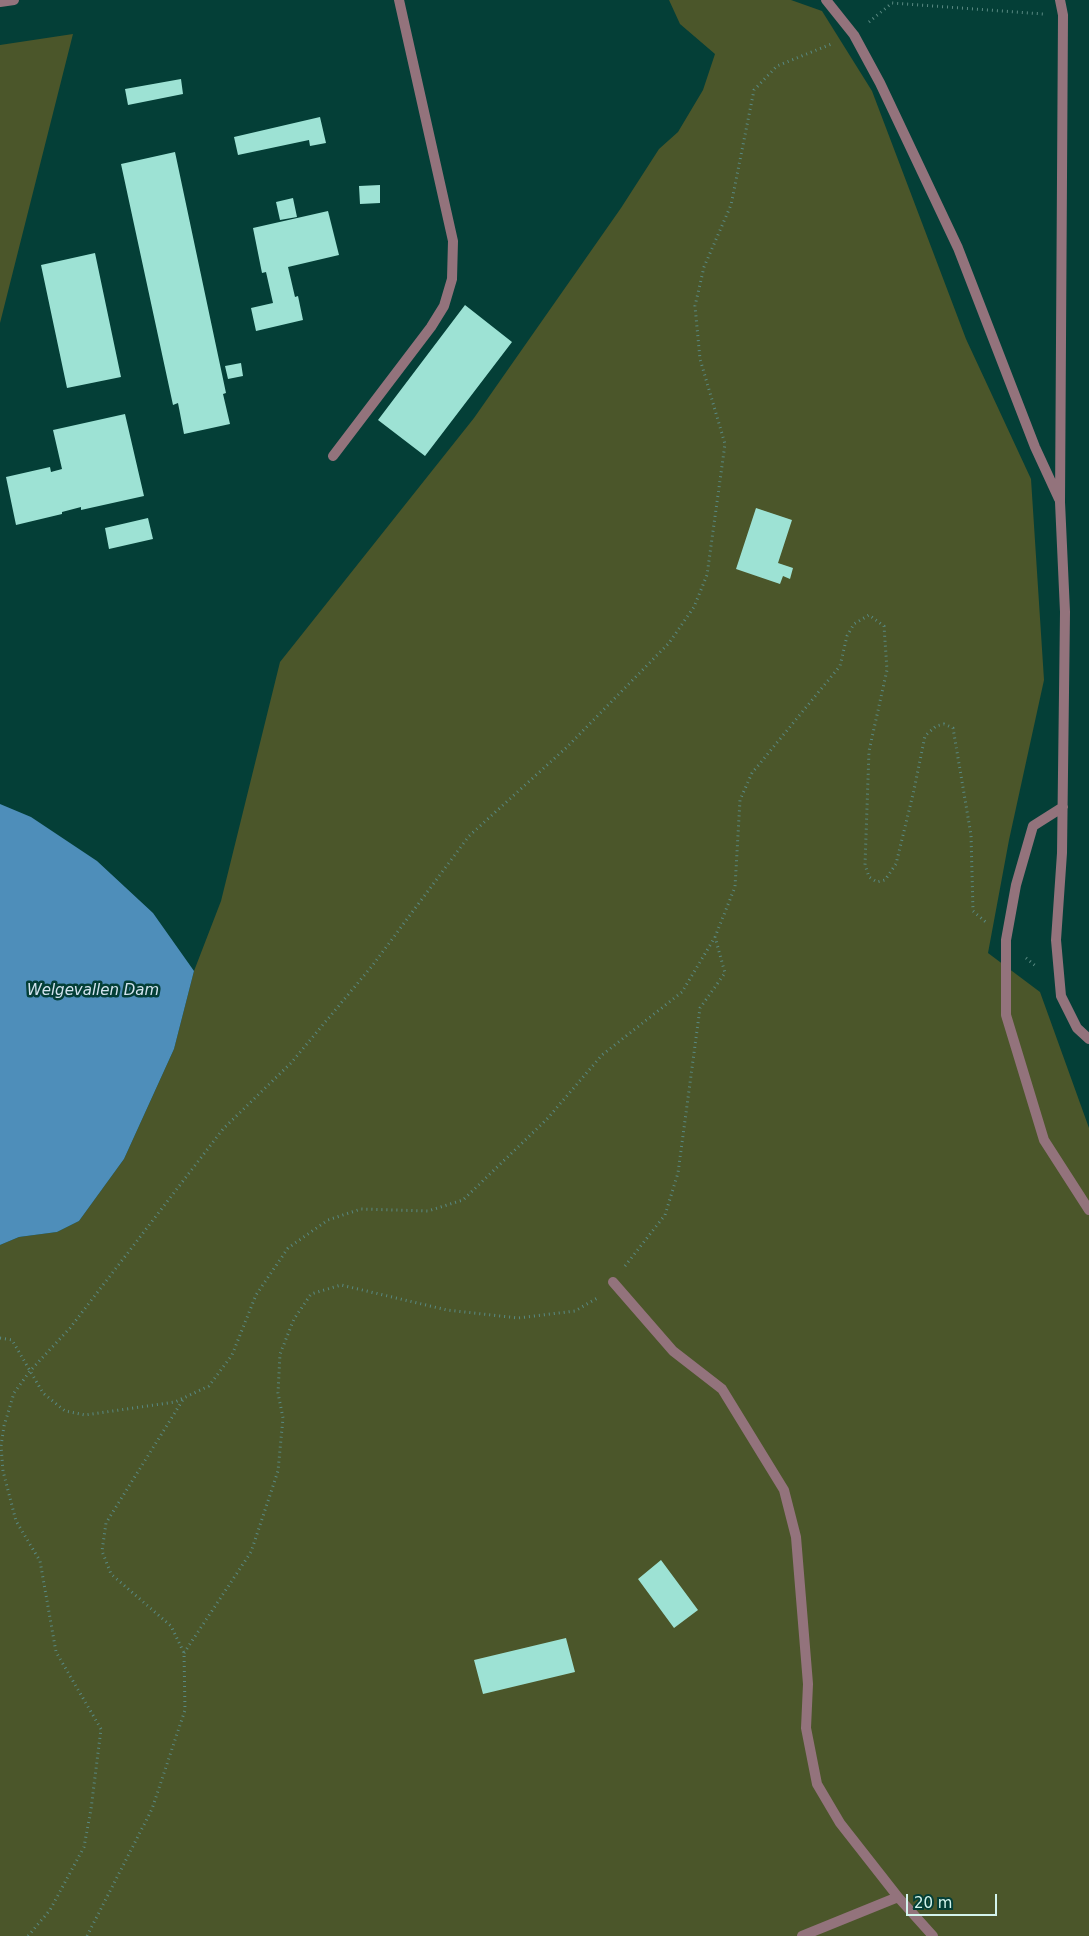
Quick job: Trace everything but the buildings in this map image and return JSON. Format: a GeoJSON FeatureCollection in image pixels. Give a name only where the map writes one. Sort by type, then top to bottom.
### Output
{"type":"FeatureCollection","features":[{"type":"Feature","properties":{"kind":"street"},"geometry":{"type":"LineString","coordinates":[[0,2],[14,0]]}},
{"type":"Feature","properties":{"kind":"street"},"geometry":{"type":"LineString","coordinates":[[333,456],[431,327],[444,306],[452,279],[452,241],[399,0]]}},
{"type":"Feature","properties":{"kind":"street"},"geometry":{"type":"LineString","coordinates":[[826,0],[854,35],[880,83],[958,248],[1035,447],[1060,502]]}},
{"type":"Feature","properties":{"kind":"street"},"geometry":{"type":"LineString","coordinates":[[1060,0],[1063,15],[1060,502],[1065,612],[1063,807],[1056,940],[1061,996],[1078,1028],[1089,1039]]}},
{"type":"Feature","properties":{"kind":"street"},"geometry":{"type":"LineString","coordinates":[[1063,807],[1033,826],[1016,885],[1006,940],[1006,1015],[1044,1140],[1089,1210]]}},
{"type":"Feature","properties":{"kind":"street"},"geometry":{"type":"LineString","coordinates":[[613,1282],[673,1351],[722,1389],[784,1490],[796,1537],[808,1684],[806,1728],[817,1784],[840,1823],[898,1897],[933,1936]]}},
{"type":"Feature","properties":{"kind":"street"},"geometry":{"type":"LineString","coordinates":[[802,1936],[898,1897]]}},
{"type":"Feature","properties":{"kind":"path"},"geometry":{"type":"LineString","coordinates":[[0,1435],[14,1393],[30,1371],[70,1328],[223,1129],[291,1063],[372,966],[469,836],[567,746],[669,643],[694,607],[707,575],[726,444],[700,359],[695,306],[704,267],[731,205],[754,90],[777,66],[854,35],[892,3],[1063,15]]}},
{"type":"Feature","properties":{"kind":"path"},"geometry":{"type":"LineString","coordinates":[[0,1338],[12,1340],[43,1393],[65,1411],[85,1415],[175,1402],[209,1386],[232,1355],[256,1295],[288,1248],[328,1220],[361,1209],[428,1211],[463,1200],[547,1119],[602,1055],[682,992],[715,937],[735,887],[740,800],[752,773],[840,666],[847,636],[854,624],[869,615],[884,626],[887,670],[869,751],[865,865],[870,877],[877,882],[885,880],[896,864],[925,736],[936,726],[944,724],[953,728],[971,834],[973,911],[1044,974],[1060,978]]}},
{"type":"Feature","properties":{"kind":"path"},"geometry":{"type":"LineString","coordinates":[[184,1653],[251,1552],[278,1471],[284,1418],[278,1393],[280,1354],[294,1319],[310,1294],[341,1285],[368,1293],[447,1310],[518,1318],[574,1311],[604,1294],[665,1216],[678,1174],[700,1008],[725,973],[715,937]]}},
{"type":"Feature","properties":{"kind":"path"},"geometry":{"type":"LineString","coordinates":[[87,1936],[152,1809],[185,1710],[184,1653],[171,1626],[111,1574],[102,1552],[106,1523],[185,1397]]}},
{"type":"Feature","properties":{"kind":"path"},"geometry":{"type":"LineString","coordinates":[[4,1426],[1,1446],[4,1471],[16,1521],[40,1561],[56,1652],[101,1729],[91,1809],[84,1846],[50,1910],[28,1936]]}},
{"type":"Feature","properties":{"kind":"green space"},"geometry":{"type":"Polygon","coordinates":[[[669,0],[791,0],[822,11],[872,91],[966,339],[1031,479],[1044,680],[1009,840],[988,953],[1040,992],[1089,1128],[1089,1936],[0,1936],[0,1245],[19,1237],[57,1232],[79,1221],[124,1159],[174,1049],[194,971],[221,901],[280,662],[474,418],[621,208],[659,149],[678,132],[703,90],[715,54],[680,24],[669,0]]]}},
{"type":"Feature","properties":{"kind":"green space"},"geometry":{"type":"Polygon","coordinates":[[[73,34],[0,323],[0,45],[73,34]]]}},
{"type":"Feature","properties":{"kind":"water","name":"Welgevallen Dam"},"geometry":{"type":"Polygon","coordinates":[[[0,804],[31,817],[97,861],[153,913],[194,971],[174,1049],[124,1159],[79,1221],[57,1232],[19,1237],[0,1245],[0,804]]]}}]}
